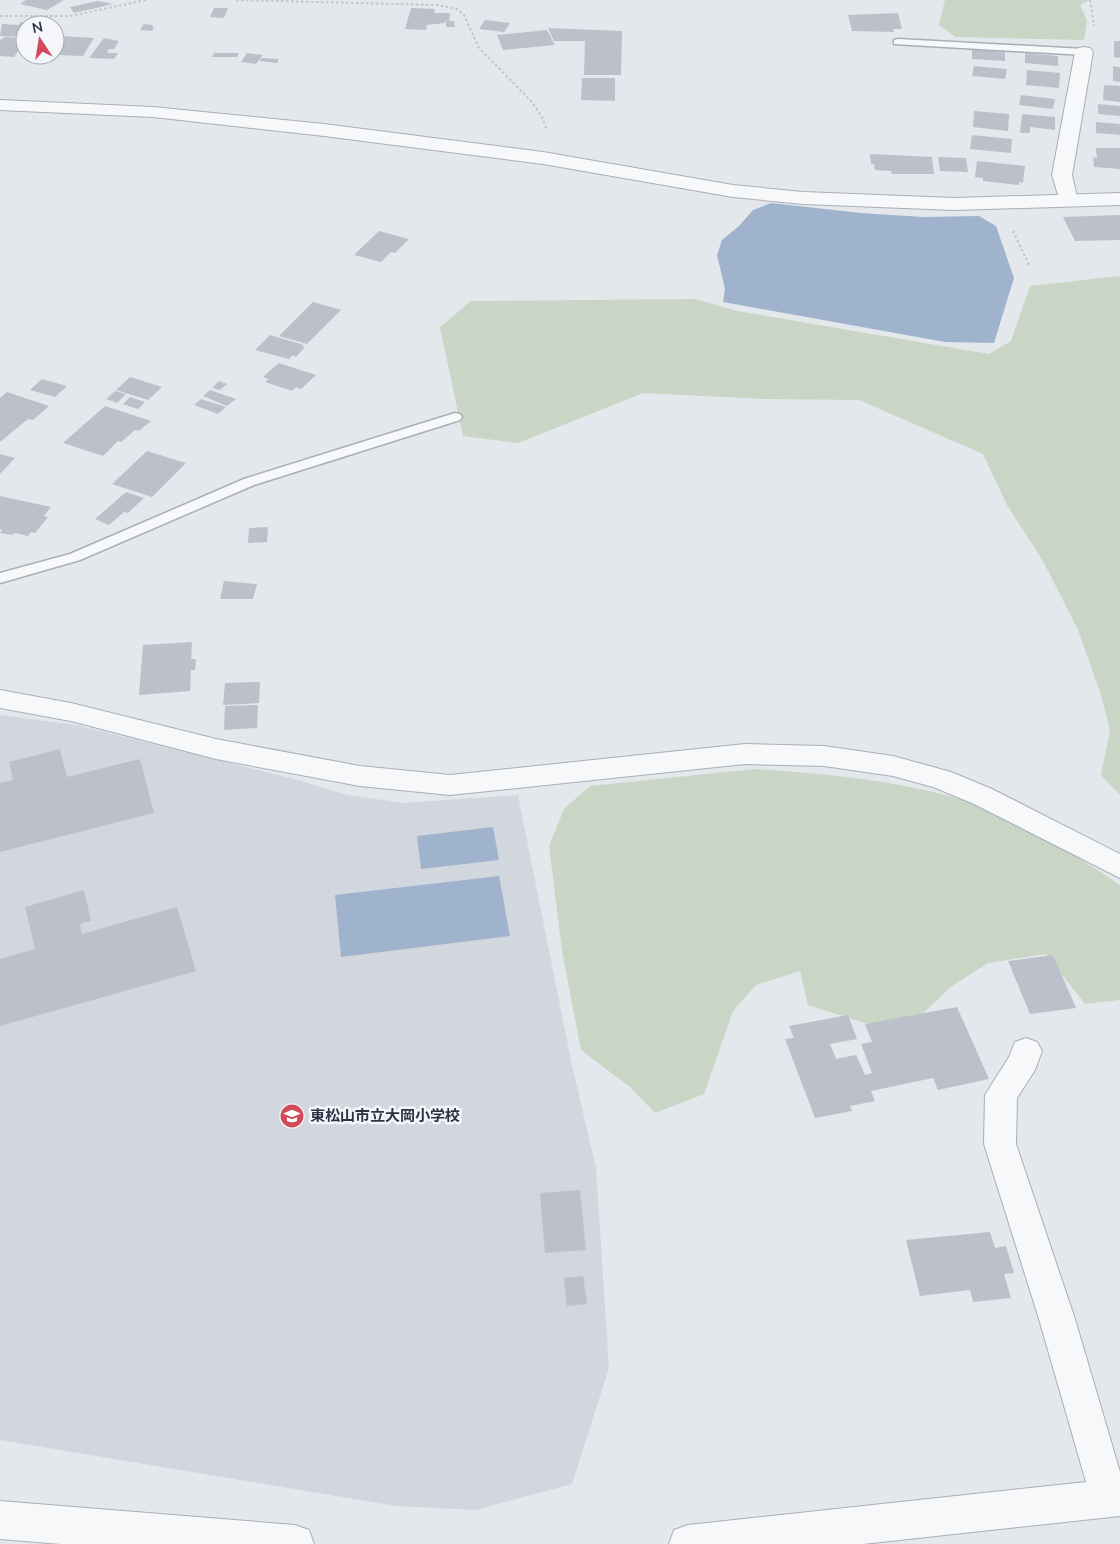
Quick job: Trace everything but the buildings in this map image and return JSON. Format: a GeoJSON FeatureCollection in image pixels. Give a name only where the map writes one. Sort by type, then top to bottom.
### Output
{"type":"FeatureCollection","features":[{"type":"Feature","properties":{"kind":"street"},"geometry":{"type":"LineString","coordinates":[[1068,201],[1062,175],[1084,52]]}},
{"type":"Feature","properties":{"kind":"street"},"geometry":{"type":"LineString","coordinates":[[0,105],[154,112],[324,130],[543,158],[742,192],[880,202],[1001,203],[1120,199]]}},
{"type":"Feature","properties":{"kind":"street"},"geometry":{"type":"LineString","coordinates":[[0,699],[71,712],[226,751],[360,776],[450,785],[745,754],[824,756],[893,766],[941,778],[982,796],[1120,867]]}},
{"type":"Feature","properties":{"kind":"street"},"geometry":{"type":"LineString","coordinates":[[688,1544],[1115,1497],[1000,1144],[1001,1095],[1024,1062],[1026,1051]]}},
{"type":"Feature","properties":{"kind":"street"},"geometry":{"type":"LineString","coordinates":[[0,1520],[295,1544]]}},
{"type":"Feature","properties":{"kind":"lane"},"geometry":{"type":"LineString","coordinates":[[898,42],[1084,52]]}},
{"type":"Feature","properties":{"kind":"lane"},"geometry":{"type":"LineString","coordinates":[[0,578],[75,557],[248,482],[455,417]]}},
{"type":"Feature","properties":{"kind":"path"},"geometry":{"type":"LineString","coordinates":[[0,16],[70,16],[146,0]]}},
{"type":"Feature","properties":{"kind":"path"},"geometry":{"type":"LineString","coordinates":[[236,0],[369,5],[437,5],[462,11],[479,48],[531,101],[542,117],[547,130],[543,158]]}},
{"type":"Feature","properties":{"kind":"path"},"geometry":{"type":"LineString","coordinates":[[1001,203],[1029,265]]}},
{"type":"Feature","properties":{"kind":"shaded area","name":"東松山市立大岡小学校"},"geometry":{"type":"Polygon","coordinates":[[[0,715],[76,725],[298,780],[347,795],[404,803],[518,795],[572,1065],[596,1168],[609,1368],[572,1484],[476,1510],[396,1506],[0,1440],[0,715]]]}},
{"type":"Feature","properties":{"kind":"green space"},"geometry":{"type":"Polygon","coordinates":[[[945,0],[1089,0],[1080,5],[1087,20],[1084,40],[956,37],[939,25],[945,0]]]}},
{"type":"Feature","properties":{"kind":"green space"},"geometry":{"type":"Polygon","coordinates":[[[1120,276],[1120,795],[1101,775],[1110,730],[1101,695],[1078,630],[1043,561],[1007,505],[983,454],[859,400],[764,399],[643,393],[518,443],[463,436],[440,327],[471,301],[695,299],[737,311],[989,354],[1011,341],[1030,286],[1120,276]]]}},
{"type":"Feature","properties":{"kind":"green space"},"geometry":{"type":"Polygon","coordinates":[[[755,769],[862,779],[914,788],[966,801],[1032,832],[1091,866],[1120,885],[1120,1000],[1085,1004],[1046,954],[988,963],[952,986],[915,1021],[884,1029],[808,1005],[800,971],[756,985],[733,1011],[704,1094],[655,1113],[630,1087],[581,1050],[562,951],[549,846],[564,809],[590,786],[755,769]]]}},
{"type":"Feature","properties":{"kind":"water"},"geometry":{"type":"Polygon","coordinates":[[[771,203],[861,213],[923,217],[979,216],[996,226],[1014,278],[994,343],[945,342],[723,302],[725,289],[717,255],[722,240],[739,226],[753,210],[771,203]]]}},
{"type":"Feature","properties":{"kind":"water"},"geometry":{"type":"Polygon","coordinates":[[[493,827],[499,860],[421,869],[417,836],[493,827]]]}},
{"type":"Feature","properties":{"kind":"water"},"geometry":{"type":"Polygon","coordinates":[[[499,876],[510,936],[341,957],[335,895],[499,876]]]}},
{"type":"Feature","properties":{"kind":"place","name":"東松山市立大岡小学校"},"geometry":{"type":"Point","coordinates":[292,1116]}}]}
